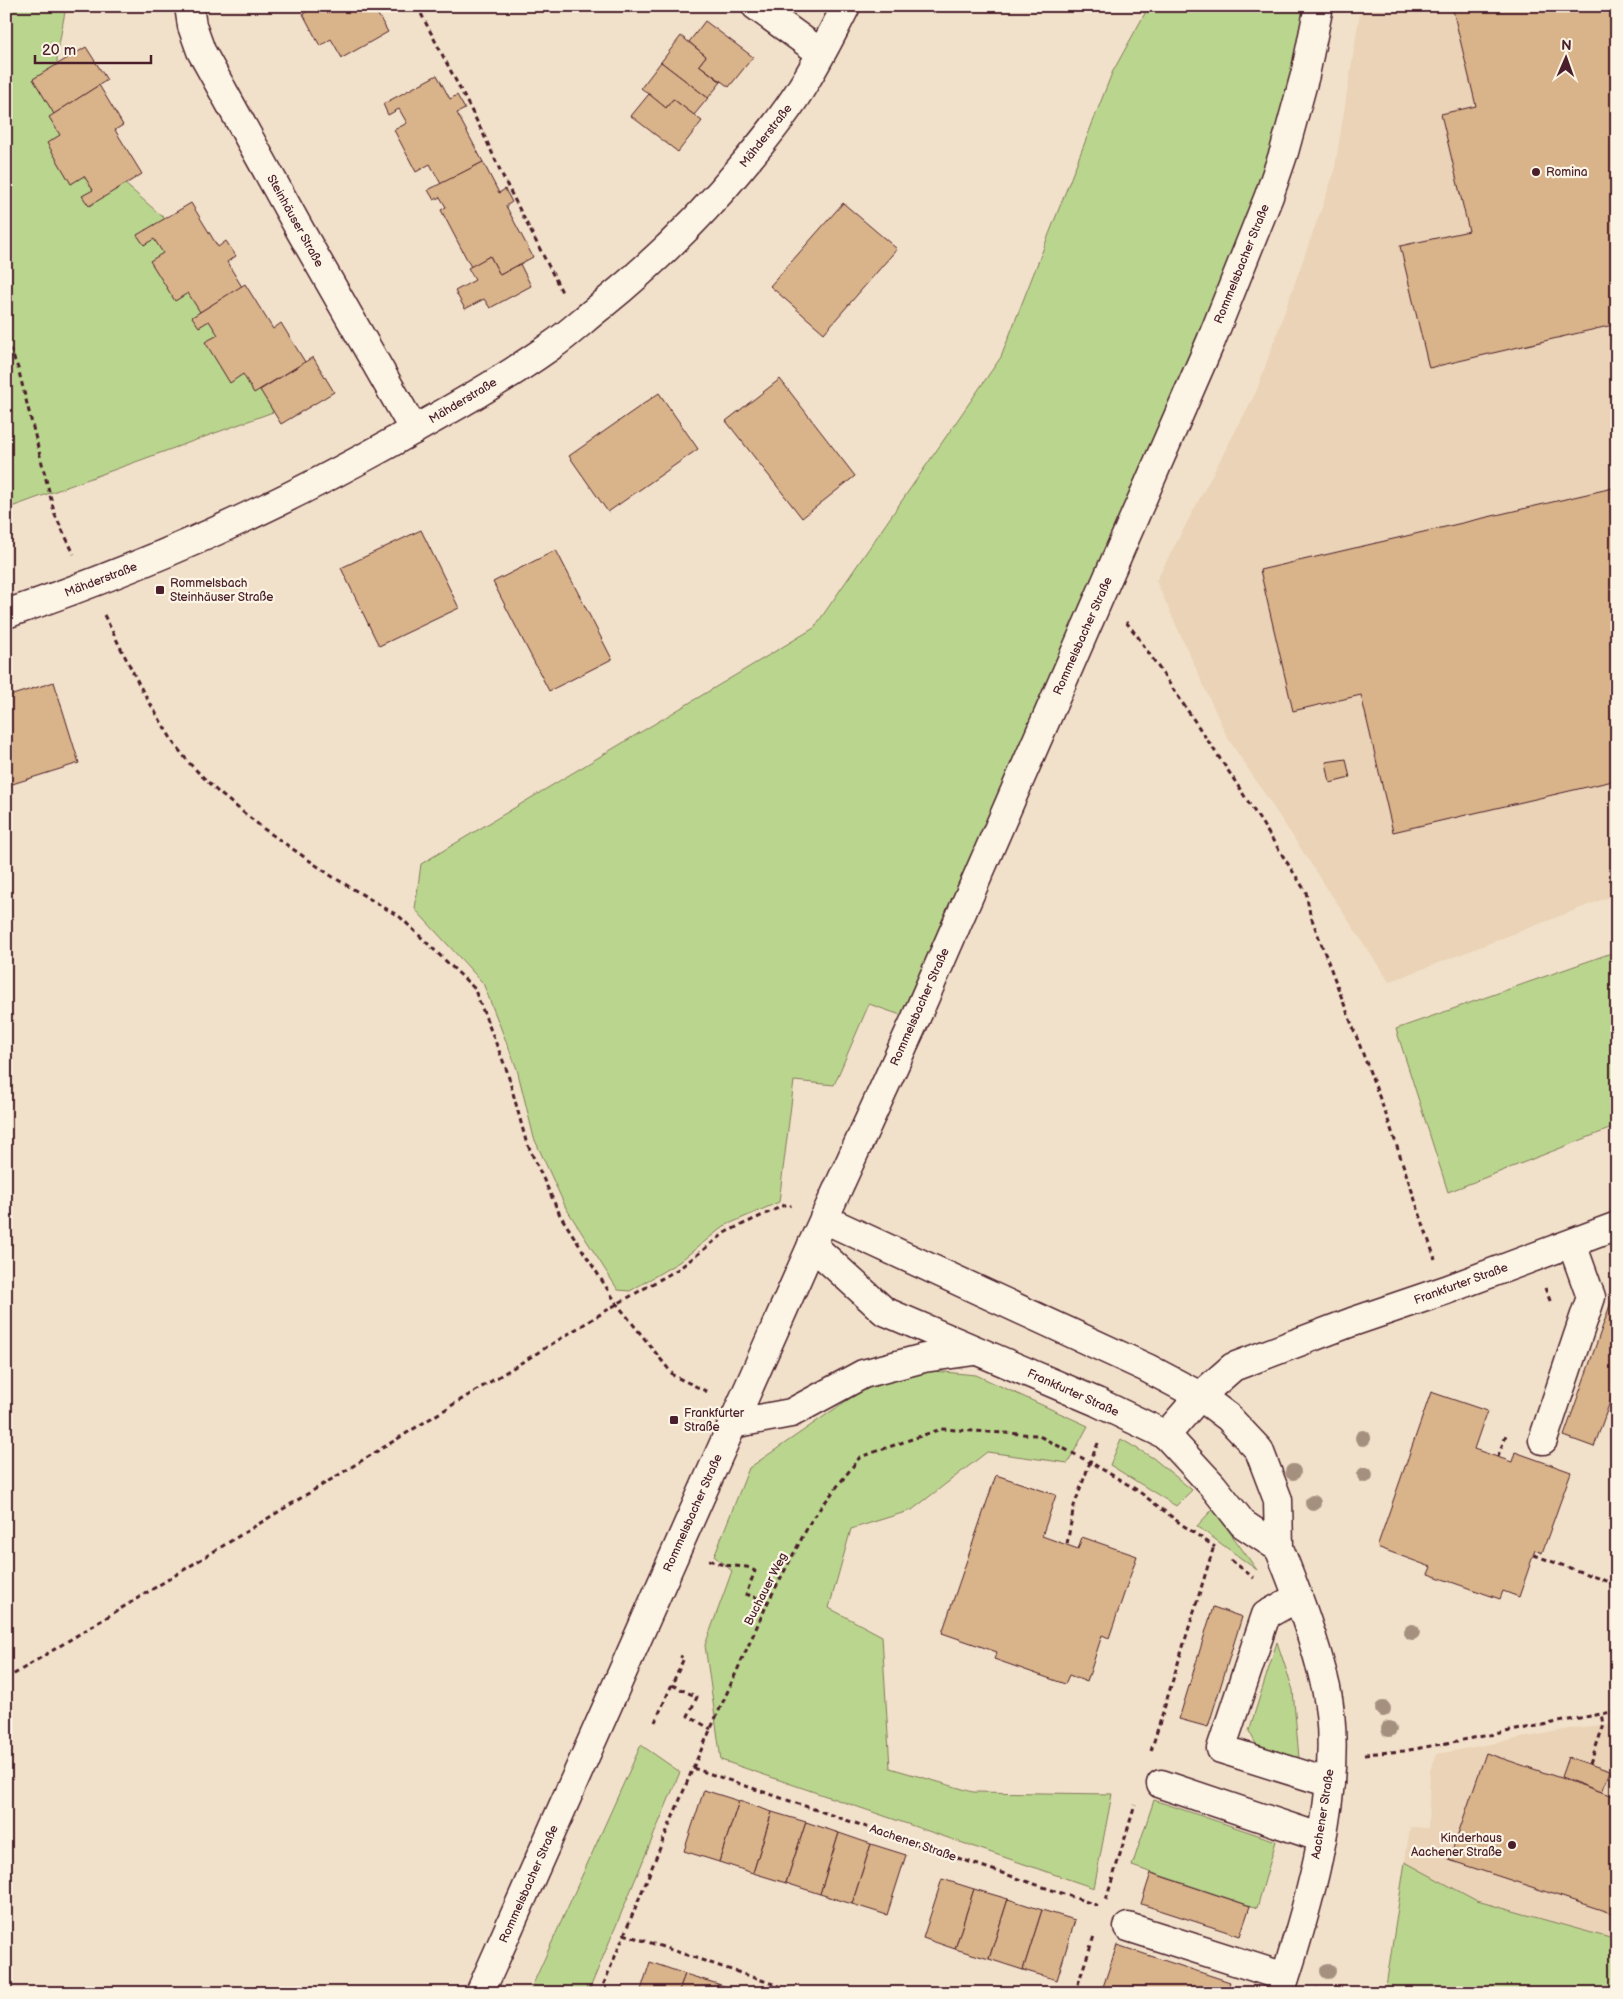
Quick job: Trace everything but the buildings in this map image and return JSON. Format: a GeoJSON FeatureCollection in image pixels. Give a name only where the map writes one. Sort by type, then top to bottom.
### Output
{"type":"FeatureCollection","features":[{"type":"Feature","properties":{"kind":"street","name":"Steinhäuser Straße"},"geometry":{"type":"LineString","coordinates":[[189,6],[192,26],[206,59],[300,232],[414,430]]}},
{"type":"Feature","properties":{"kind":"street"},"geometry":{"type":"LineString","coordinates":[[756,6],[821,53]]}},
{"type":"Feature","properties":{"kind":"street","name":"Mähderstraße"},"geometry":{"type":"LineString","coordinates":[[6,614],[89,585],[191,544],[280,502],[414,430],[552,346],[655,260],[713,201],[786,111],[806,81],[846,6]]}},
{"type":"Feature","properties":{"kind":"street","name":"Rommelsbacher Straße"},"geometry":{"type":"LineString","coordinates":[[480,1993],[812,1245],[923,1002],[1211,341],[1269,196],[1295,114],[1320,6]]}},
{"type":"Feature","properties":{"kind":"street"},"geometry":{"type":"LineString","coordinates":[[824,1219],[1147,1368],[1200,1396]]}},
{"type":"Feature","properties":{"kind":"street","name":"Frankfurter Straße"},"geometry":{"type":"LineString","coordinates":[[812,1245],[884,1311],[1097,1402],[1166,1435],[1200,1396],[1233,1367],[1617,1226]]}},
{"type":"Feature","properties":{"kind":"street"},"geometry":{"type":"LineString","coordinates":[[1544,1440],[1591,1298],[1572,1244]]}},
{"type":"Feature","properties":{"kind":"street"},"geometry":{"type":"LineString","coordinates":[[736,1416],[791,1412],[863,1374],[924,1358],[974,1351]]}},
{"type":"Feature","properties":{"kind":"street","name":"Aachener Straße"},"geometry":{"type":"LineString","coordinates":[[1200,1396],[1228,1417],[1259,1450],[1278,1500],[1278,1548],[1298,1597],[1326,1689],[1331,1756],[1330,1783],[1322,1838],[1296,1945],[1282,1985]]}},
{"type":"Feature","properties":{"kind":"street"},"geometry":{"type":"LineString","coordinates":[[1166,1435],[1213,1486],[1243,1524],[1278,1548]]}},
{"type":"Feature","properties":{"kind":"street"},"geometry":{"type":"LineString","coordinates":[[1298,1597],[1266,1615],[1222,1749],[1330,1783]]}},
{"type":"Feature","properties":{"kind":"street"},"geometry":{"type":"LineString","coordinates":[[1161,1784],[1322,1838]]}},
{"type":"Feature","properties":{"kind":"street"},"geometry":{"type":"LineString","coordinates":[[1128,1927],[1282,1985]]}},
{"type":"Feature","properties":{"kind":"path"},"geometry":{"type":"LineString","coordinates":[[417,6],[482,130],[558,287],[580,322]]}},
{"type":"Feature","properties":{"kind":"path"},"geometry":{"type":"LineString","coordinates":[[6,340],[18,368],[55,515],[142,690],[175,745],[190,764],[218,792],[264,829],[333,877],[400,917],[474,988],[507,1071],[526,1141],[560,1215],[617,1304],[674,1376],[736,1416]]}},
{"type":"Feature","properties":{"kind":"path"},"geometry":{"type":"LineString","coordinates":[[1100,598],[1119,614],[1138,637],[1231,775],[1306,892],[1310,914],[1388,1120],[1446,1290]]}},
{"type":"Feature","properties":{"kind":"path"},"geometry":{"type":"LineString","coordinates":[[6,1679],[617,1304],[680,1268],[726,1232],[787,1204],[824,1219]]}},
{"type":"Feature","properties":{"kind":"path"},"geometry":{"type":"LineString","coordinates":[[1542,1280],[1552,1306]]}},
{"type":"Feature","properties":{"kind":"path","name":"Buchauer Weg"},"geometry":{"type":"LineString","coordinates":[[600,1993],[693,1768],[768,1602],[812,1519],[860,1457],[941,1430],[1037,1435],[1090,1462],[1137,1490],[1222,1552]]}},
{"type":"Feature","properties":{"kind":"path"},"geometry":{"type":"LineString","coordinates":[[1498,1457],[1508,1430]]}},
{"type":"Feature","properties":{"kind":"path"},"geometry":{"type":"LineString","coordinates":[[1067,1544],[1074,1506],[1100,1440]]}},
{"type":"Feature","properties":{"kind":"path"},"geometry":{"type":"LineString","coordinates":[[1534,1555],[1617,1585]]}},
{"type":"Feature","properties":{"kind":"path"},"geometry":{"type":"LineString","coordinates":[[705,1558],[723,1566],[747,1567],[755,1570],[746,1594],[768,1602]]}},
{"type":"Feature","properties":{"kind":"path"},"geometry":{"type":"LineString","coordinates":[[1229,1559],[1252,1578],[1298,1597]]}},
{"type":"Feature","properties":{"kind":"path"},"geometry":{"type":"LineString","coordinates":[[655,1722],[684,1658],[680,1656]]}},
{"type":"Feature","properties":{"kind":"path"},"geometry":{"type":"LineString","coordinates":[[672,1685],[698,1697],[688,1716],[711,1729]]}},
{"type":"Feature","properties":{"kind":"path"},"geometry":{"type":"LineString","coordinates":[[1331,1756],[1404,1751],[1617,1711]]}},
{"type":"Feature","properties":{"kind":"path"},"geometry":{"type":"LineString","coordinates":[[1590,1764],[1604,1724],[1602,1714]]}},
{"type":"Feature","properties":{"kind":"path","name":"Aachener Straße"},"geometry":{"type":"LineString","coordinates":[[693,1768],[1104,1908],[1128,1927]]}},
{"type":"Feature","properties":{"kind":"path"},"geometry":{"type":"LineString","coordinates":[[624,1934],[800,1993]]}},
{"type":"Feature","properties":{"kind":"shaded area"},"geometry":{"type":"Polygon","coordinates":[[[1361,6],[1617,6],[1617,894],[1389,982],[1227,737],[1156,581],[1256,392],[1334,173],[1361,6]]]}},
{"type":"Feature","properties":{"kind":"shaded area","name":"Kinderhaus Aachener Straße"},"geometry":{"type":"Polygon","coordinates":[[[1617,1723],[1617,1993],[1385,1993],[1410,1827],[1428,1828],[1430,1770],[1437,1754],[1574,1728],[1617,1723]]]}},
{"type":"Feature","properties":{"kind":"green space"},"geometry":{"type":"Polygon","coordinates":[[[6,6],[66,6],[57,56],[58,125],[164,218],[247,348],[273,412],[6,509],[6,6]]]}},
{"type":"Feature","properties":{"kind":"green space"},"geometry":{"type":"Polygon","coordinates":[[[1149,6],[1319,6],[1295,113],[915,1020],[869,1004],[834,1085],[794,1081],[779,1202],[724,1226],[679,1262],[630,1291],[618,1290],[566,1208],[534,1138],[517,1069],[483,983],[415,909],[421,864],[814,628],[1001,357],[1112,73],[1149,6]]]}},
{"type":"Feature","properties":{"kind":"green space"},"geometry":{"type":"Polygon","coordinates":[[[1617,951],[1617,1126],[1448,1192],[1396,1029],[1617,951]]]}},
{"type":"Feature","properties":{"kind":"green space"},"geometry":{"type":"Polygon","coordinates":[[[923,1370],[976,1375],[1088,1426],[1068,1463],[987,1452],[912,1510],[851,1529],[829,1608],[882,1636],[890,1768],[973,1792],[1112,1794],[1094,1888],[721,1760],[705,1645],[732,1571],[714,1556],[749,1468],[868,1386],[923,1370]]]}},
{"type":"Feature","properties":{"kind":"green space"},"geometry":{"type":"Polygon","coordinates":[[[1121,1439],[1153,1458],[1192,1490],[1176,1506],[1110,1465],[1121,1439]]]}},
{"type":"Feature","properties":{"kind":"green space"},"geometry":{"type":"Polygon","coordinates":[[[1213,1509],[1257,1570],[1197,1526],[1213,1509]]]}},
{"type":"Feature","properties":{"kind":"green space"},"geometry":{"type":"Polygon","coordinates":[[[1277,1642],[1293,1690],[1299,1758],[1256,1744],[1249,1731],[1277,1642]]]}},
{"type":"Feature","properties":{"kind":"green space"},"geometry":{"type":"Polygon","coordinates":[[[641,1745],[680,1772],[588,1993],[529,1993],[641,1745]]]}},
{"type":"Feature","properties":{"kind":"green space"},"geometry":{"type":"Polygon","coordinates":[[[1154,1800],[1276,1841],[1257,1908],[1132,1866],[1154,1800]]]}},
{"type":"Feature","properties":{"kind":"green space"},"geometry":{"type":"Polygon","coordinates":[[[1405,1862],[1477,1901],[1617,1940],[1617,1993],[1385,1993],[1405,1862]]]}},
{"type":"Feature","properties":{"kind":"place","name":"Romina"},"geometry":{"type":"Point","coordinates":[1536,172]}},
{"type":"Feature","properties":{"kind":"place","name":"Rommelsbach Steinhäuser Straße"},"geometry":{"type":"Point","coordinates":[160,590]}},
{"type":"Feature","properties":{"kind":"place","name":"Frankfurter Straße"},"geometry":{"type":"Point","coordinates":[674,1420]}},
{"type":"Feature","properties":{"kind":"place","name":"Kinderhaus Aachener Straße"},"geometry":{"type":"Point","coordinates":[1512,1845]}}]}
